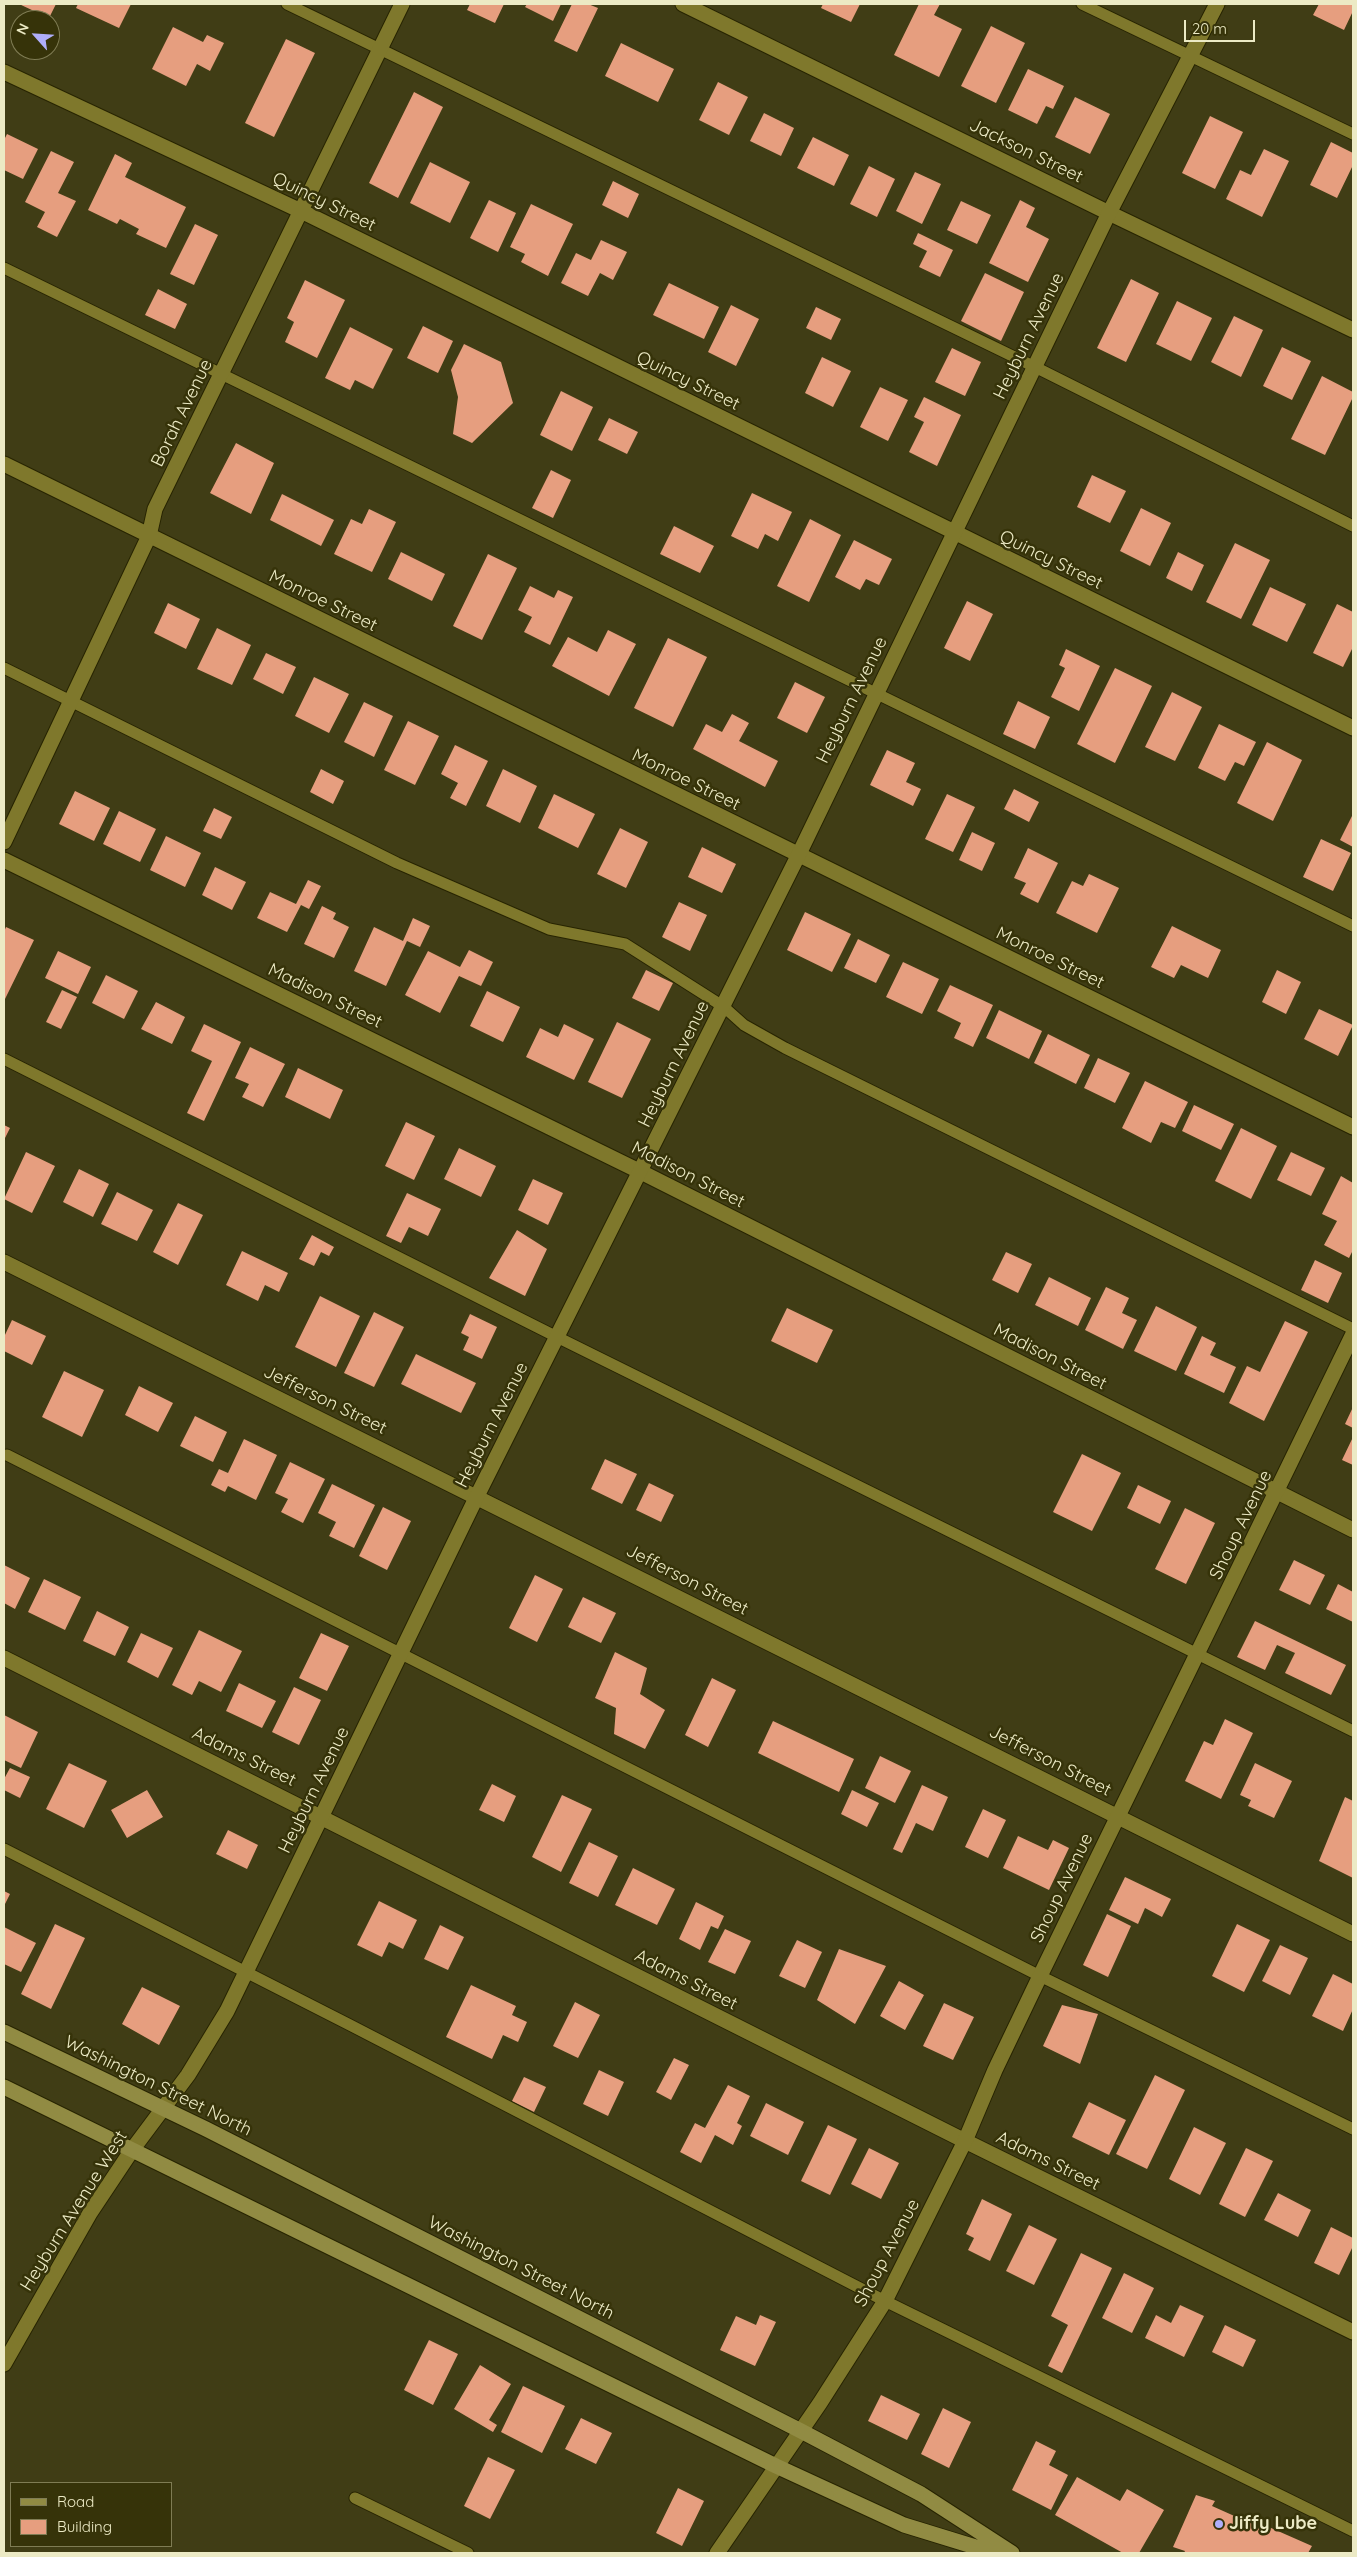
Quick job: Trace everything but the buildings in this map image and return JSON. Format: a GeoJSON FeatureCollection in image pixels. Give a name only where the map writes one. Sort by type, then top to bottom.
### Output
{"type":"FeatureCollection","features":[{"type":"Feature","properties":{"kind":"main road","name":"Washington Street North"},"geometry":{"type":"LineString","coordinates":[[4,2032],[163,2109],[801,2431],[921,2494],[1012,2553]]}},
{"type":"Feature","properties":{"kind":"main road"},"geometry":{"type":"LineString","coordinates":[[4,2087],[776,2466],[904,2525],[995,2553]]}},
{"type":"Feature","properties":{"kind":"street","name":"Borah Avenue"},"geometry":{"type":"LineString","coordinates":[[4,842],[149,536],[155,509],[402,4]]}},
{"type":"Feature","properties":{"kind":"street","name":"Jackson Street"},"geometry":{"type":"LineString","coordinates":[[683,4],[1109,213],[1353,330]]}},
{"type":"Feature","properties":{"kind":"street","name":"Heyburn Avenue"},"geometry":{"type":"LineString","coordinates":[[147,2130],[188,2075],[227,2011],[477,1496],[724,1007],[1109,213],[1217,4]]}},
{"type":"Feature","properties":{"kind":"street","name":"Quincy Street"},"geometry":{"type":"LineString","coordinates":[[4,72],[301,211],[1353,728]]}},
{"type":"Feature","properties":{"kind":"street","name":"Monroe Street"},"geometry":{"type":"LineString","coordinates":[[4,464],[798,856],[1353,1127]]}},
{"type":"Feature","properties":{"kind":"street","name":"Madison Street"},"geometry":{"type":"LineString","coordinates":[[4,860],[641,1172],[1353,1530]]}},
{"type":"Feature","properties":{"kind":"street","name":"Jefferson Street"},"geometry":{"type":"LineString","coordinates":[[4,1262],[1353,1934]]}},
{"type":"Feature","properties":{"kind":"street","name":"Shoup Avenue"},"geometry":{"type":"LineString","coordinates":[[717,2553],[801,2431],[885,2301],[965,2141],[995,2070],[1040,1976],[1353,1334]]}},
{"type":"Feature","properties":{"kind":"street","name":"Adams Street"},"geometry":{"type":"LineString","coordinates":[[4,1658],[965,2141],[1353,2332]]}},
{"type":"Feature","properties":{"kind":"street","name":"Heyburn Avenue West"},"geometry":{"type":"LineString","coordinates":[[4,2364],[90,2213],[147,2130]]}},
{"type":"Feature","properties":{"kind":"lane"},"geometry":{"type":"LineString","coordinates":[[287,4],[1035,367],[1353,526]]}},
{"type":"Feature","properties":{"kind":"lane"},"geometry":{"type":"LineString","coordinates":[[1082,4],[1353,134]]}},
{"type":"Feature","properties":{"kind":"lane"},"geometry":{"type":"LineString","coordinates":[[4,268],[1353,926]]}},
{"type":"Feature","properties":{"kind":"lane"},"geometry":{"type":"LineString","coordinates":[[4,668],[406,867],[549,929],[625,944],[724,1007],[744,1025],[785,1048],[1353,1329]]}},
{"type":"Feature","properties":{"kind":"lane"},"geometry":{"type":"LineString","coordinates":[[4,1059],[557,1337],[1353,1731]]}},
{"type":"Feature","properties":{"kind":"lane"},"geometry":{"type":"LineString","coordinates":[[7,1455],[1040,1976],[1353,2129]]}},
{"type":"Feature","properties":{"kind":"lane"},"geometry":{"type":"LineString","coordinates":[[4,1849],[885,2301],[1353,2531]]}},
{"type":"Feature","properties":{"kind":"lane"},"geometry":{"type":"LineString","coordinates":[[355,2498],[468,2553]]}},
{"type":"Feature","properties":{"kind":"place","name":"Jiffy Lube"},"geometry":{"type":"Point","coordinates":[1219,2524]}}]}
